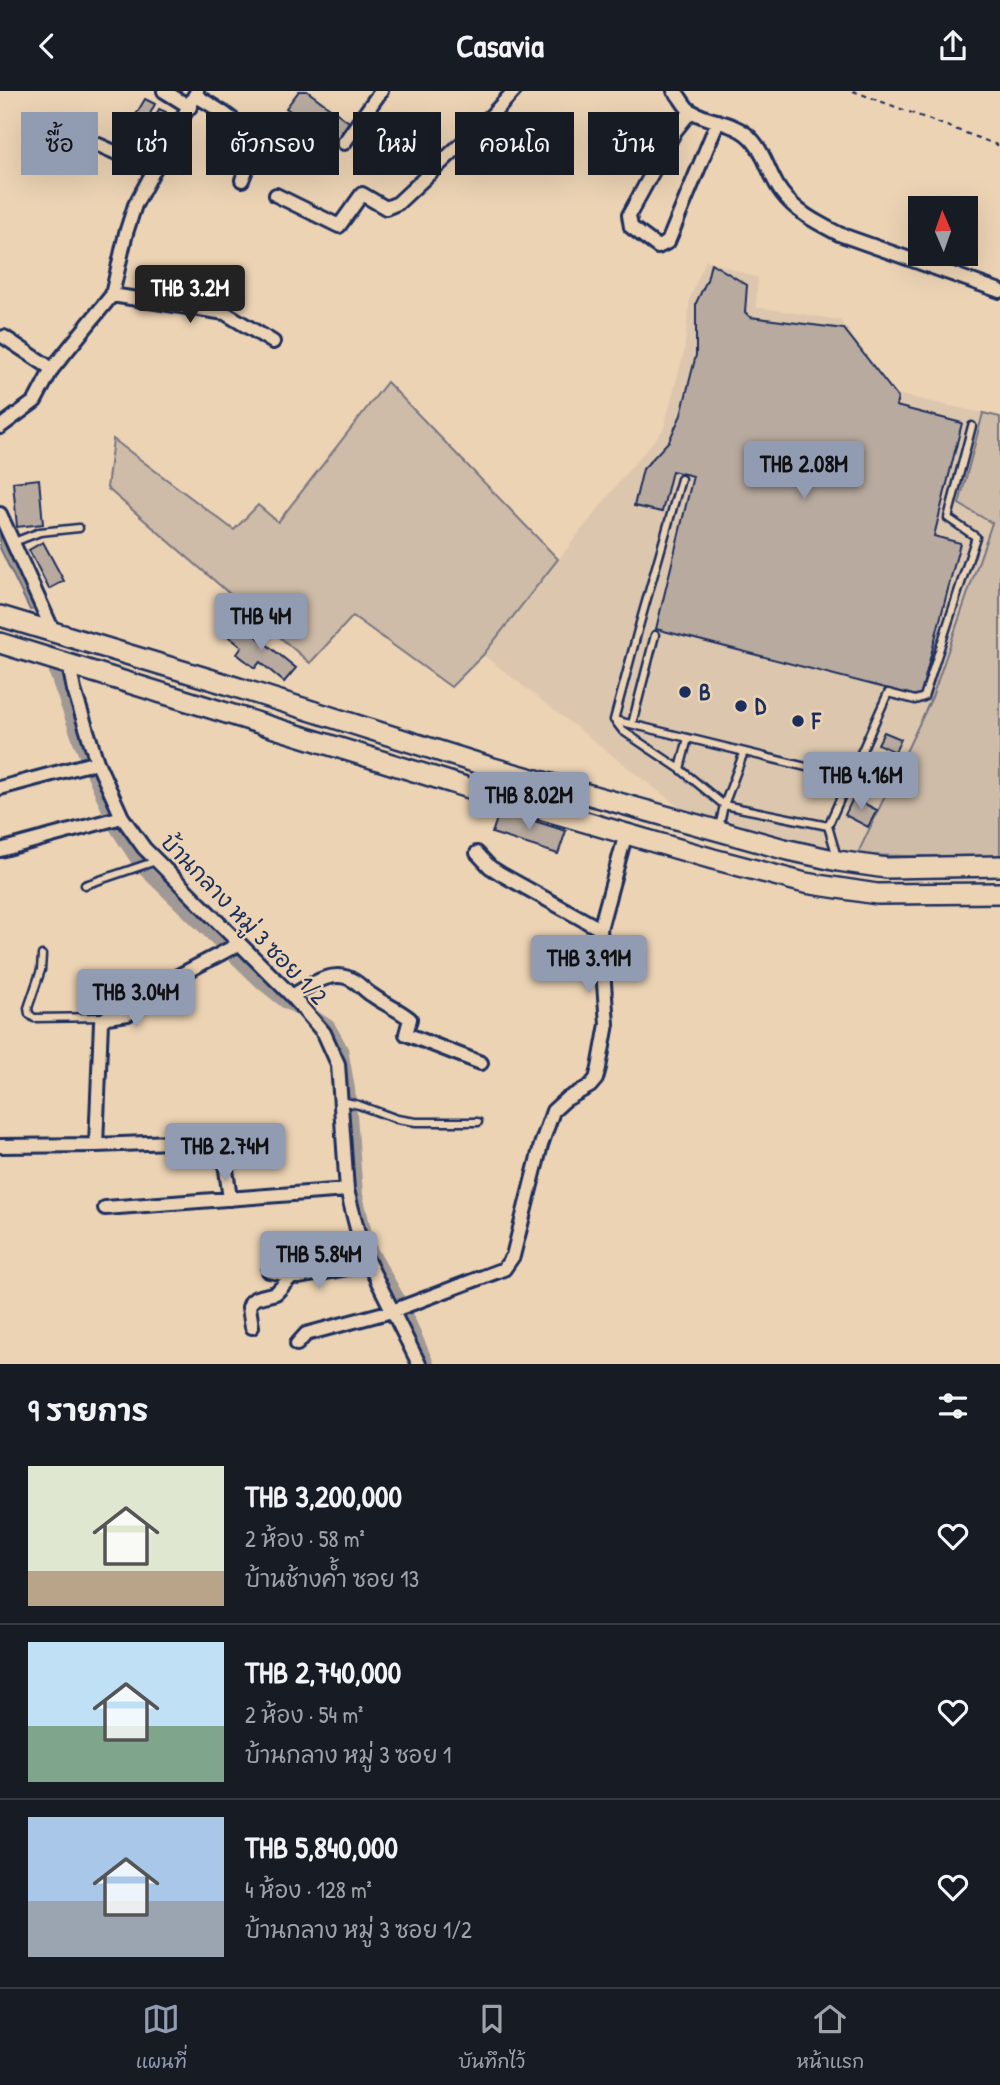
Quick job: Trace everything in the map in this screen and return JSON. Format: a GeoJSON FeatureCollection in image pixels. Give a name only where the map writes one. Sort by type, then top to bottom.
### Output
{"type":"FeatureCollection","features":[{"type":"Feature","properties":{"kind":"main road"},"geometry":{"type":"LineString","coordinates":[[0,616],[493,768],[718,831],[838,861],[886,868],[1000,866]]}},
{"type":"Feature","properties":{"kind":"main road"},"geometry":{"type":"LineString","coordinates":[[0,643],[485,793],[805,883],[877,894],[1000,893]]}},
{"type":"Feature","properties":{"kind":"street"},"geometry":{"type":"LineString","coordinates":[[164,91],[194,98],[239,124],[250,139],[252,153],[242,180]]}},
{"type":"Feature","properties":{"kind":"street"},"geometry":{"type":"LineString","coordinates":[[344,143],[381,91]]}},
{"type":"Feature","properties":{"kind":"street"},"geometry":{"type":"LineString","coordinates":[[276,195],[339,226],[362,194],[386,208],[398,203],[514,91]]}},
{"type":"Feature","properties":{"kind":"street"},"geometry":{"type":"LineString","coordinates":[[674,91],[691,111],[745,133],[763,156],[781,192],[798,210],[816,222],[839,234],[1000,291]]}},
{"type":"Feature","properties":{"kind":"street"},"geometry":{"type":"LineString","coordinates":[[691,111],[675,131],[629,215],[631,227],[658,247],[668,242],[718,121]]}},
{"type":"Feature","properties":{"kind":"street"},"geometry":{"type":"LineString","coordinates":[[0,427],[35,401],[52,369],[112,295],[126,233],[135,205],[150,175]]}},
{"type":"Feature","properties":{"kind":"street"},"geometry":{"type":"LineString","coordinates":[[112,295],[225,313],[273,342]]}},
{"type":"Feature","properties":{"kind":"street"},"geometry":{"type":"LineString","coordinates":[[4,338],[52,369]]}},
{"type":"Feature","properties":{"kind":"street"},"geometry":{"type":"LineString","coordinates":[[0,514],[53,631]]}},
{"type":"Feature","properties":{"kind":"street","name":"บ้านกลาง หมู่ 3 ซอย 1/2"},"geometry":{"type":"LineString","coordinates":[[72,665],[74,690],[97,762],[122,817],[144,848],[292,996],[324,1033],[338,1064],[344,1102],[347,1189],[363,1252],[419,1364]]}},
{"type":"Feature","properties":{"kind":"street"},"geometry":{"type":"LineString","coordinates":[[0,788],[97,762]]}},
{"type":"Feature","properties":{"kind":"street"},"geometry":{"type":"LineString","coordinates":[[0,850],[122,817]]}},
{"type":"Feature","properties":{"kind":"street"},"geometry":{"type":"LineString","coordinates":[[297,1344],[306,1334],[392,1311],[504,1269],[513,1256],[541,1145],[553,1111],[565,1100],[590,1086],[596,1079],[599,1068],[607,1024],[600,929],[626,833]]}},
{"type":"Feature","properties":{"kind":"street"},"geometry":{"type":"LineString","coordinates":[[477,853],[490,867],[600,929]]}},
{"type":"Feature","properties":{"kind":"street"},"geometry":{"type":"LineString","coordinates":[[96,1145],[101,1022],[107,1017],[128,1014],[138,997],[239,944]]}},
{"type":"Feature","properties":{"kind":"street"},"geometry":{"type":"LineString","coordinates":[[292,996],[327,977],[344,976],[410,1019],[406,1034],[481,1063]]}},
{"type":"Feature","properties":{"kind":"street"},"geometry":{"type":"LineString","coordinates":[[0,1146],[222,1140],[230,1199]]}},
{"type":"Feature","properties":{"kind":"street"},"geometry":{"type":"LineString","coordinates":[[105,1208],[347,1189]]}},
{"type":"Feature","properties":{"kind":"street"},"geometry":{"type":"LineString","coordinates":[[269,1271],[291,1277],[307,1276],[369,1264]]}},
{"type":"Feature","properties":{"kind":"street"},"geometry":{"type":"LineString","coordinates":[[252,1327],[249,1307],[251,1302],[276,1293],[291,1277]]}},
{"type":"Feature","properties":{"kind":"lane"},"geometry":{"type":"LineString","coordinates":[[838,861],[828,826],[888,693],[915,700],[924,697],[976,537],[948,518],[972,426]]}},
{"type":"Feature","properties":{"kind":"lane"},"geometry":{"type":"LineString","coordinates":[[614,720],[681,479]]}},
{"type":"Feature","properties":{"kind":"lane"},"geometry":{"type":"LineString","coordinates":[[14,542],[40,532],[79,528]]}},
{"type":"Feature","properties":{"kind":"lane"},"geometry":{"type":"LineString","coordinates":[[632,724],[655,635]]}},
{"type":"Feature","properties":{"kind":"lane"},"geometry":{"type":"LineString","coordinates":[[614,720],[851,778]]}},
{"type":"Feature","properties":{"kind":"lane"},"geometry":{"type":"LineString","coordinates":[[614,720],[623,731],[680,769],[724,805],[828,826]]}},
{"type":"Feature","properties":{"kind":"lane"},"geometry":{"type":"LineString","coordinates":[[680,769],[688,738]]}},
{"type":"Feature","properties":{"kind":"lane"},"geometry":{"type":"LineString","coordinates":[[718,831],[724,805],[744,752]]}},
{"type":"Feature","properties":{"kind":"lane"},"geometry":{"type":"LineString","coordinates":[[85,885],[157,861]]}},
{"type":"Feature","properties":{"kind":"lane"},"geometry":{"type":"LineString","coordinates":[[42,955],[41,970],[28,1008],[29,1014],[34,1018],[107,1017]]}},
{"type":"Feature","properties":{"kind":"lane"},"geometry":{"type":"LineString","coordinates":[[344,1102],[397,1119],[416,1122],[478,1122]]}},
{"type":"Feature","properties":{"kind":"path"},"geometry":{"type":"LineString","coordinates":[[853,91],[1000,146]]}},
{"type":"Feature","properties":{"kind":"shaded area"},"geometry":{"type":"Polygon","coordinates":[[[706,260],[758,278],[756,307],[840,320],[896,394],[983,413],[959,503],[992,523],[932,697],[857,855],[780,839],[689,815],[483,655],[663,430],[684,352],[690,298],[706,260]]]}},
{"type":"Feature","properties":{"kind":"shaded area"},"geometry":{"type":"Polygon","coordinates":[[[387,382],[558,559],[483,655],[451,687],[353,616],[310,663],[107,488],[113,439],[234,530],[258,505],[278,522],[387,382]]]}},
{"type":"Feature","properties":{"kind":"shaded area"},"geometry":{"type":"Polygon","coordinates":[[[983,413],[1000,417],[1000,858],[857,855],[932,697],[992,523],[959,504],[983,413]]]}},
{"type":"Feature","properties":{"kind":"shaded area"},"geometry":{"type":"Polygon","coordinates":[[[0,532],[38,609],[30,610],[0,548],[0,532]]]}},
{"type":"Feature","properties":{"kind":"building"},"geometry":{"type":"Polygon","coordinates":[[[299,91],[307,91],[335,112],[291,112],[286,108],[299,91]]]}},
{"type":"Feature","properties":{"kind":"building"},"geometry":{"type":"Polygon","coordinates":[[[145,99],[155,104],[151,112],[137,112],[145,99]]]}},
{"type":"Feature","properties":{"kind":"building"},"geometry":{"type":"Polygon","coordinates":[[[339,115],[349,122],[339,136],[339,115]]]}},
{"type":"Feature","properties":{"kind":"building"},"geometry":{"type":"Polygon","coordinates":[[[711,263],[747,285],[745,312],[750,317],[844,329],[898,398],[896,406],[962,423],[934,536],[960,543],[920,697],[656,629],[693,476],[672,471],[662,512],[634,506],[643,469],[669,441],[681,415],[696,355],[696,303],[707,280],[711,263]]]}},
{"type":"Feature","properties":{"kind":"building"},"geometry":{"type":"Polygon","coordinates":[[[39,479],[43,524],[17,527],[13,482],[39,479]]]}},
{"type":"Feature","properties":{"kind":"building"},"geometry":{"type":"Polygon","coordinates":[[[43,542],[64,581],[49,589],[29,550],[43,542]]]}},
{"type":"Feature","properties":{"kind":"building"},"geometry":{"type":"Polygon","coordinates":[[[240,623],[296,668],[284,682],[260,662],[255,668],[237,654],[242,647],[229,637],[240,623]]]}},
{"type":"Feature","properties":{"kind":"building"},"geometry":{"type":"Polygon","coordinates":[[[884,732],[901,739],[895,752],[878,744],[884,732]]]}},
{"type":"Feature","properties":{"kind":"building"},"geometry":{"type":"Polygon","coordinates":[[[870,756],[887,763],[874,793],[857,786],[870,756]]]}},
{"type":"Feature","properties":{"kind":"building"},"geometry":{"type":"Polygon","coordinates":[[[853,798],[877,810],[868,827],[845,815],[853,798]]]}},
{"type":"Feature","properties":{"kind":"building"},"geometry":{"type":"Polygon","coordinates":[[[500,810],[566,831],[558,854],[492,833],[500,810]]]}},
{"type":"Feature","properties":{"kind":"waterway"},"geometry":{"type":"LineString","coordinates":[[55,673],[79,741],[115,827],[141,867],[261,983],[286,1003],[300,1010]]}},
{"type":"Feature","properties":{"kind":"waterway"},"geometry":{"type":"LineString","coordinates":[[314,1016],[329,1026],[342,1049],[349,1089],[357,1195],[369,1246],[402,1304],[428,1364]]}},
{"type":"Feature","properties":{"kind":"place","name":"B"},"geometry":{"type":"Point","coordinates":[685,692]}},
{"type":"Feature","properties":{"kind":"place","name":"D"},"geometry":{"type":"Point","coordinates":[741,706]}},
{"type":"Feature","properties":{"kind":"place","name":"F"},"geometry":{"type":"Point","coordinates":[798,721]}}]}
